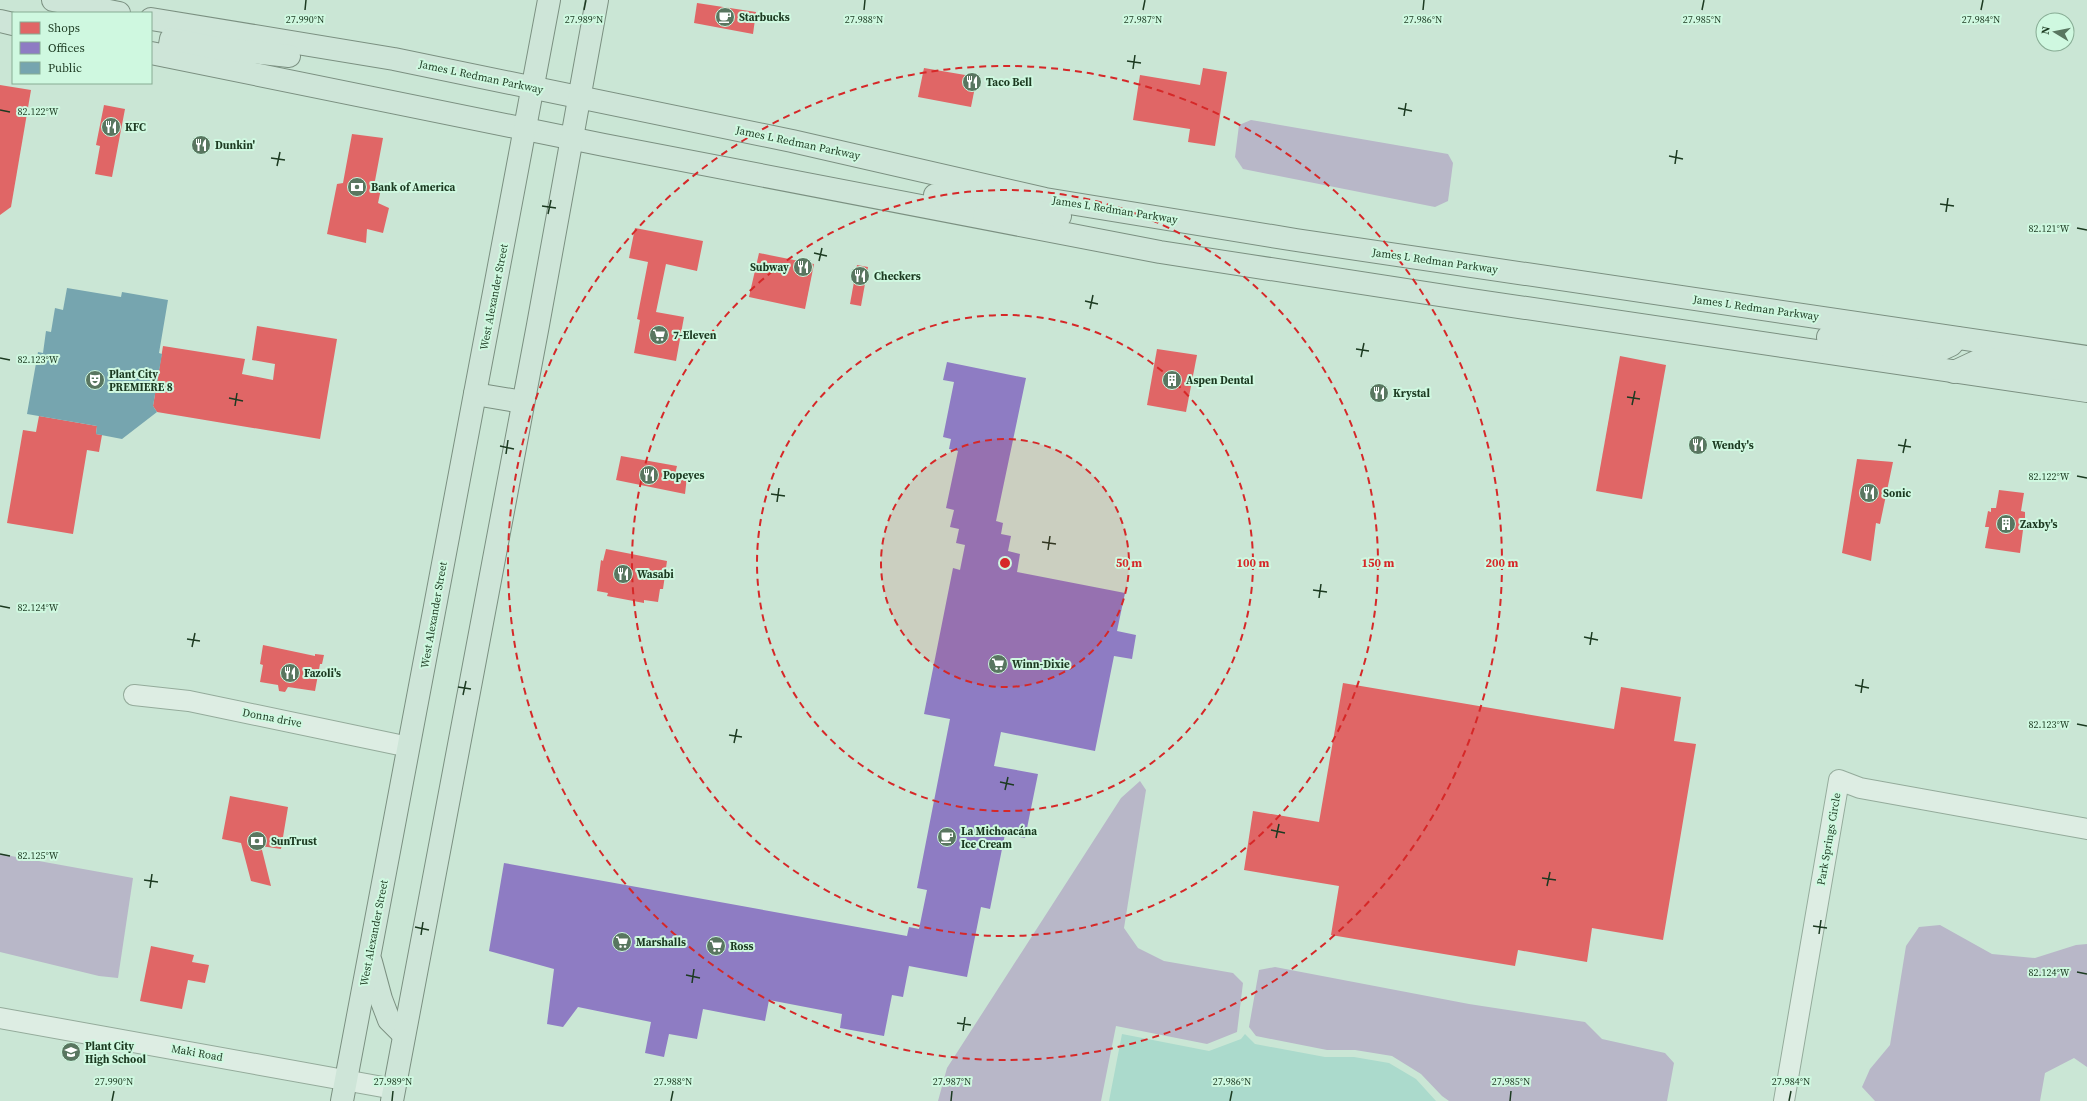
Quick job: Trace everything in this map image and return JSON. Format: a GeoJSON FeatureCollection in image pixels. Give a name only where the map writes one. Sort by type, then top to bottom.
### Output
{"type":"FeatureCollection","features":[{"type":"Feature","properties":{"kind":"main road"},"geometry":{"type":"LineString","coordinates":[[53,0],[114,12]]}},
{"type":"Feature","properties":{"kind":"main road","name":"West Alexander Street"},"geometry":{"type":"LineString","coordinates":[[342,1101],[549,0]]}},
{"type":"Feature","properties":{"kind":"main road"},"geometry":{"type":"LineString","coordinates":[[393,1095],[580,98],[597,0]]}},
{"type":"Feature","properties":{"kind":"main road","name":"James L Redman Parkway"},"geometry":{"type":"LineString","coordinates":[[152,19],[394,58],[792,141],[1045,199],[1304,241],[2087,357]]}},
{"type":"Feature","properties":{"kind":"main road"},"geometry":{"type":"LineString","coordinates":[[0,21],[12,24]]}},
{"type":"Feature","properties":{"kind":"main road"},"geometry":{"type":"LineString","coordinates":[[306,45],[289,56],[216,48],[171,39],[159,55],[525,129],[1160,252],[2087,391]]}},
{"type":"Feature","properties":{"kind":"main road"},"geometry":{"type":"LineString","coordinates":[[830,189],[849,184],[871,183],[967,200],[989,195],[996,188]]}},
{"type":"Feature","properties":{"kind":"main road"},"geometry":{"type":"LineString","coordinates":[[981,218],[990,212],[1014,209],[1148,230],[1218,227]]}},
{"type":"Feature","properties":{"kind":"main road"},"geometry":{"type":"LineString","coordinates":[[1742,340],[1781,331],[1936,352],[1951,345],[1957,338]]}},
{"type":"Feature","properties":{"kind":"main road"},"geometry":{"type":"LineString","coordinates":[[1954,372],[1984,358],[2087,373]]}},
{"type":"Feature","properties":{"kind":"main road"},"geometry":{"type":"LineString","coordinates":[[475,394],[522,402]]}},
{"type":"Feature","properties":{"kind":"main road"},"geometry":{"type":"LineString","coordinates":[[370,957],[381,999],[389,1020],[404,1035]]}},
{"type":"Feature","properties":{"kind":"street","name":"Donna drive"},"geometry":{"type":"LineString","coordinates":[[134,695],[204,704],[409,748]]}},
{"type":"Feature","properties":{"kind":"street","name":"Park Springs Circle"},"geometry":{"type":"LineString","coordinates":[[1784,1101],[1839,780],[1860,788],[2087,829]]}},
{"type":"Feature","properties":{"kind":"street","name":"Maki Road"},"geometry":{"type":"LineString","coordinates":[[0,1018],[346,1080],[393,1095]]}},
{"type":"Feature","properties":{"kind":"shaded area"},"geometry":{"type":"Polygon","coordinates":[[[1251,120],[1448,154],[1453,163],[1448,201],[1435,207],[1243,169],[1235,157],[1239,125],[1251,120]]]}},
{"type":"Feature","properties":{"kind":"shaded area"},"geometry":{"type":"Polygon","coordinates":[[[1140,781],[1146,790],[1124,928],[1138,948],[1164,961],[1233,973],[1243,983],[1237,1032],[1207,1044],[1116,1026],[1101,1101],[938,1101],[947,1068],[1121,798],[1140,781]]]}},
{"type":"Feature","properties":{"kind":"shaded area"},"geometry":{"type":"Polygon","coordinates":[[[0,854],[133,878],[118,978],[99,976],[0,952],[0,854]]]}},
{"type":"Feature","properties":{"kind":"shaded area"},"geometry":{"type":"Polygon","coordinates":[[[1940,925],[1992,954],[2035,958],[2076,945],[2087,944],[2087,1067],[2074,1058],[2045,1073],[2040,1101],[1875,1101],[1862,1087],[1870,1069],[1890,1045],[1906,946],[1919,927],[1940,925]]]}},
{"type":"Feature","properties":{"kind":"shaded area"},"geometry":{"type":"Polygon","coordinates":[[[1275,967],[1469,1004],[1585,1022],[1602,1039],[1665,1053],[1674,1063],[1667,1101],[1449,1101],[1442,1096],[1421,1074],[1392,1056],[1355,1050],[1327,1050],[1256,1036],[1249,1027],[1259,970],[1275,967]]]}},
{"type":"Feature","properties":{"kind":"shaded area"},"geometry":{"type":"Polygon","coordinates":[[[1122,1034],[1209,1051],[1241,1039],[1245,1034],[1255,1044],[1325,1057],[1354,1057],[1389,1063],[1416,1079],[1436,1101],[1109,1101],[1122,1034]]]}},
{"type":"Feature","properties":{"kind":"building: Shops","name":"Starbucks"},"geometry":{"type":"Polygon","coordinates":[[[697,3],[756,12],[753,34],[694,23],[697,3]]]}},
{"type":"Feature","properties":{"kind":"building: Shops"},"geometry":{"type":"Polygon","coordinates":[[[924,68],[977,77],[971,107],[918,97],[924,68]]]}},
{"type":"Feature","properties":{"kind":"building: Shops"},"geometry":{"type":"Polygon","coordinates":[[[1203,68],[1227,72],[1215,146],[1188,142],[1190,129],[1133,120],[1140,75],[1200,85],[1203,68]]]}},
{"type":"Feature","properties":{"kind":"building: Shops"},"geometry":{"type":"Polygon","coordinates":[[[0,85],[31,90],[11,207],[0,215],[0,85]]]}},
{"type":"Feature","properties":{"kind":"building: Shops","name":"KFC"},"geometry":{"type":"Polygon","coordinates":[[[104,105],[125,109],[112,177],[95,174],[100,146],[96,145],[104,105]]]}},
{"type":"Feature","properties":{"kind":"building: Shops","name":"Bank of America"},"geometry":{"type":"Polygon","coordinates":[[[352,134],[383,138],[374,186],[381,189],[378,203],[389,208],[383,233],[367,229],[366,243],[327,234],[337,184],[343,183],[352,134]]]}},
{"type":"Feature","properties":{"kind":"building: Shops","name":"7-Eleven"},"geometry":{"type":"Polygon","coordinates":[[[635,228],[703,241],[697,271],[666,264],[656,312],[684,317],[676,361],[634,353],[640,320],[637,319],[648,262],[629,258],[635,228]]]}},
{"type":"Feature","properties":{"kind":"building: Shops"},"geometry":{"type":"Polygon","coordinates":[[[759,253],[814,264],[805,309],[749,297],[759,253]]]}},
{"type":"Feature","properties":{"kind":"building: Shops"},"geometry":{"type":"Polygon","coordinates":[[[857,265],[868,267],[861,306],[850,304],[857,265]]]}},
{"type":"Feature","properties":{"kind":"building: Shops"},"geometry":{"type":"Polygon","coordinates":[[[257,326],[337,339],[320,439],[157,412],[153,406],[163,346],[245,359],[242,374],[273,380],[275,364],[252,360],[257,326]]]}},
{"type":"Feature","properties":{"kind":"building: Shops","name":"Aspen Dental"},"geometry":{"type":"Polygon","coordinates":[[[1157,349],[1197,355],[1186,412],[1147,405],[1157,349]]]}},
{"type":"Feature","properties":{"kind":"building: Shops"},"geometry":{"type":"Polygon","coordinates":[[[1620,356],[1666,365],[1642,499],[1596,491],[1620,356]]]}},
{"type":"Feature","properties":{"kind":"building: Shops"},"geometry":{"type":"Polygon","coordinates":[[[39,416],[97,426],[96,434],[102,435],[99,452],[87,450],[73,534],[7,523],[23,430],[36,432],[39,416]]]}},
{"type":"Feature","properties":{"kind":"building: Shops","name":"Popeyes"},"geometry":{"type":"Polygon","coordinates":[[[621,456],[677,466],[675,474],[687,476],[685,494],[616,480],[621,456]]]}},
{"type":"Feature","properties":{"kind":"building: Shops","name":"Sonic"},"geometry":{"type":"Polygon","coordinates":[[[1857,459],[1893,462],[1880,524],[1876,523],[1871,561],[1842,553],[1857,459]]]}},
{"type":"Feature","properties":{"kind":"building: Shops","name":"Zaxby's"},"geometry":{"type":"Polygon","coordinates":[[[1999,490],[2024,493],[2021,511],[2025,512],[2025,519],[2027,521],[2025,530],[2023,530],[2020,553],[1985,548],[1989,527],[1985,527],[1988,511],[1991,512],[1991,508],[1996,508],[1999,490]]]}},
{"type":"Feature","properties":{"kind":"building: Shops"},"geometry":{"type":"Polygon","coordinates":[[[606,549],[667,561],[663,589],[660,589],[658,602],[644,600],[644,603],[607,596],[608,593],[597,591],[601,560],[603,561],[606,549]]]}},
{"type":"Feature","properties":{"kind":"building: Shops","name":"Fazoli's"},"geometry":{"type":"Polygon","coordinates":[[[263,645],[315,656],[315,654],[324,655],[322,664],[320,664],[315,691],[288,687],[285,692],[279,691],[278,685],[260,682],[263,665],[260,664],[263,645]]]}},
{"type":"Feature","properties":{"kind":"building: Shops"},"geometry":{"type":"Polygon","coordinates":[[[1343,683],[1614,729],[1621,687],[1681,697],[1674,741],[1696,744],[1663,940],[1592,928],[1587,962],[1518,950],[1515,966],[1331,935],[1339,886],[1244,870],[1253,811],[1319,822],[1343,683]]]}},
{"type":"Feature","properties":{"kind":"building: Shops","name":"SunTrust"},"geometry":{"type":"Polygon","coordinates":[[[230,796],[288,807],[281,849],[261,846],[271,886],[251,881],[241,843],[222,839],[230,796]]]}},
{"type":"Feature","properties":{"kind":"building: Shops"},"geometry":{"type":"Polygon","coordinates":[[[151,946],[194,955],[192,962],[209,965],[205,983],[188,980],[182,1009],[140,1001],[151,946]]]}},
{"type":"Feature","properties":{"kind":"building: Offices"},"geometry":{"type":"Polygon","coordinates":[[[947,362],[1026,378],[996,521],[1003,523],[1001,534],[1011,536],[1008,551],[1020,554],[1017,572],[1125,593],[1117,631],[1136,635],[1132,659],[1114,656],[1095,751],[1001,732],[994,766],[1038,774],[1025,838],[1005,834],[990,909],[981,907],[967,977],[909,966],[903,997],[892,995],[884,1036],[840,1028],[842,1014],[769,1000],[765,1021],[703,1009],[697,1039],[669,1034],[664,1057],[645,1053],[651,1022],[578,1007],[563,1027],[547,1024],[554,969],[489,951],[504,863],[907,936],[909,927],[919,929],[927,890],[917,888],[950,719],[924,714],[953,568],[960,570],[965,545],[956,543],[959,529],[950,527],[954,510],[946,508],[958,451],[949,449],[951,439],[943,437],[954,382],[943,380],[947,362]]]}},
{"type":"Feature","properties":{"kind":"building: Public","name":"Plant City PREMIERE 8"},"geometry":{"type":"Polygon","coordinates":[[[67,288],[121,297],[122,292],[168,300],[159,353],[162,354],[153,406],[157,412],[122,439],[96,434],[97,426],[27,414],[38,352],[43,353],[46,331],[51,332],[55,308],[63,310],[67,288]]]}},
{"type":"Feature","properties":{"kind":"place","name":"Starbucks"},"geometry":{"type":"Point","coordinates":[725,17]}},
{"type":"Feature","properties":{"kind":"place","name":"Taco Bell"},"geometry":{"type":"Point","coordinates":[972,82]}},
{"type":"Feature","properties":{"kind":"place","name":"KFC"},"geometry":{"type":"Point","coordinates":[111,127]}},
{"type":"Feature","properties":{"kind":"place","name":"Dunkin'"},"geometry":{"type":"Point","coordinates":[201,145]}},
{"type":"Feature","properties":{"kind":"place","name":"Bank of America"},"geometry":{"type":"Point","coordinates":[357,187]}},
{"type":"Feature","properties":{"kind":"place","name":"Subway"},"geometry":{"type":"Point","coordinates":[803,267]}},
{"type":"Feature","properties":{"kind":"place","name":"Checkers"},"geometry":{"type":"Point","coordinates":[860,276]}},
{"type":"Feature","properties":{"kind":"place","name":"7-Eleven"},"geometry":{"type":"Point","coordinates":[659,335]}},
{"type":"Feature","properties":{"kind":"place","name":"Plant City PREMIERE 8"},"geometry":{"type":"Point","coordinates":[95,380]}},
{"type":"Feature","properties":{"kind":"place","name":"Aspen Dental"},"geometry":{"type":"Point","coordinates":[1172,380]}},
{"type":"Feature","properties":{"kind":"place","name":"Krystal"},"geometry":{"type":"Point","coordinates":[1379,393]}},
{"type":"Feature","properties":{"kind":"place","name":"Wendy's"},"geometry":{"type":"Point","coordinates":[1698,445]}},
{"type":"Feature","properties":{"kind":"place","name":"Popeyes"},"geometry":{"type":"Point","coordinates":[649,475]}},
{"type":"Feature","properties":{"kind":"place","name":"Sonic"},"geometry":{"type":"Point","coordinates":[1869,493]}},
{"type":"Feature","properties":{"kind":"place","name":"Zaxby's"},"geometry":{"type":"Point","coordinates":[2006,524]}},
{"type":"Feature","properties":{"kind":"place","name":"Wasabi"},"geometry":{"type":"Point","coordinates":[623,574]}},
{"type":"Feature","properties":{"kind":"place","name":"Winn-Dixie"},"geometry":{"type":"Point","coordinates":[998,664]}},
{"type":"Feature","properties":{"kind":"place","name":"Fazoli's"},"geometry":{"type":"Point","coordinates":[290,673]}},
{"type":"Feature","properties":{"kind":"place","name":"La Michoacána Ice Cream"},"geometry":{"type":"Point","coordinates":[947,837]}},
{"type":"Feature","properties":{"kind":"place","name":"SunTrust"},"geometry":{"type":"Point","coordinates":[257,841]}},
{"type":"Feature","properties":{"kind":"place","name":"Marshalls"},"geometry":{"type":"Point","coordinates":[622,942]}},
{"type":"Feature","properties":{"kind":"place","name":"Ross"},"geometry":{"type":"Point","coordinates":[716,946]}},
{"type":"Feature","properties":{"kind":"place","name":"Plant City High School"},"geometry":{"type":"Point","coordinates":[71,1052]}}]}
